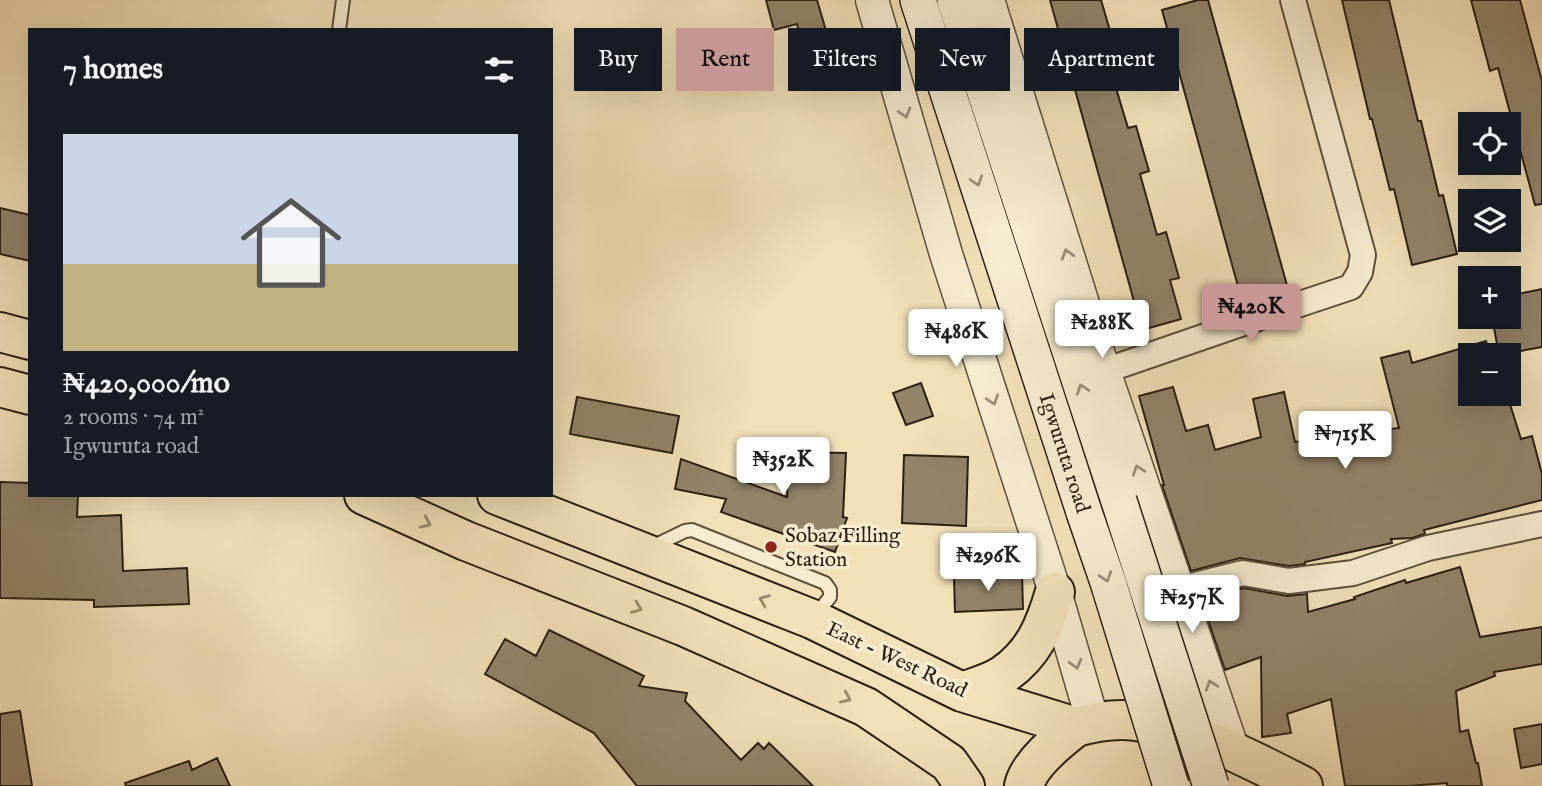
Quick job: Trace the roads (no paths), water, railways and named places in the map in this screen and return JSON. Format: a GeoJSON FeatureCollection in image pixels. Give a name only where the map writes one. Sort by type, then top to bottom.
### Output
{"type":"FeatureCollection","features":[{"type":"Feature","properties":{"kind":"main road","name":"Igwuruta road"},"geometry":{"type":"LineString","coordinates":[[918,0],[1108,582],[1171,786]]}},
{"type":"Feature","properties":{"kind":"main road","name":"Igwuruta road"},"geometry":{"type":"LineString","coordinates":[[955,0],[1211,786]]}},
{"type":"Feature","properties":{"kind":"main road"},"geometry":{"type":"LineString","coordinates":[[0,387],[28,394]]}},
{"type":"Feature","properties":{"kind":"main road"},"geometry":{"type":"LineString","coordinates":[[369,497],[466,541],[682,626],[866,707],[950,778]]}},
{"type":"Feature","properties":{"kind":"main road","name":"East - West Road"},"geometry":{"type":"LineString","coordinates":[[502,497],[812,619],[962,692],[1084,724],[1133,720],[1177,730],[1233,750],[1303,786]]}},
{"type":"Feature","properties":{"kind":"main road"},"geometry":{"type":"LineString","coordinates":[[962,692],[1002,676],[1025,657],[1045,625],[1055,592]]}},
{"type":"Feature","properties":{"kind":"main road"},"geometry":{"type":"LineString","coordinates":[[1024,786],[1049,747],[1084,724]]}},
{"type":"Feature","properties":{"kind":"street"},"geometry":{"type":"LineString","coordinates":[[872,0],[946,254],[1055,592],[1084,724]]}},
{"type":"Feature","properties":{"kind":"street"},"geometry":{"type":"LineString","coordinates":[[988,0],[1104,371],[1233,750]]}},
{"type":"Feature","properties":{"kind":"street"},"geometry":{"type":"LineString","coordinates":[[1104,371],[1351,288],[1360,272],[1363,255],[1293,0]]}},
{"type":"Feature","properties":{"kind":"street"},"geometry":{"type":"LineString","coordinates":[[1179,589],[1243,573],[1289,581],[1353,573],[1428,548],[1542,524]]}},
{"type":"Feature","properties":{"kind":"lane"},"geometry":{"type":"LineString","coordinates":[[339,28],[343,0]]}},
{"type":"Feature","properties":{"kind":"place","name":"Sobaz Filling Station"},"geometry":{"type":"Point","coordinates":[771,547]}}]}
